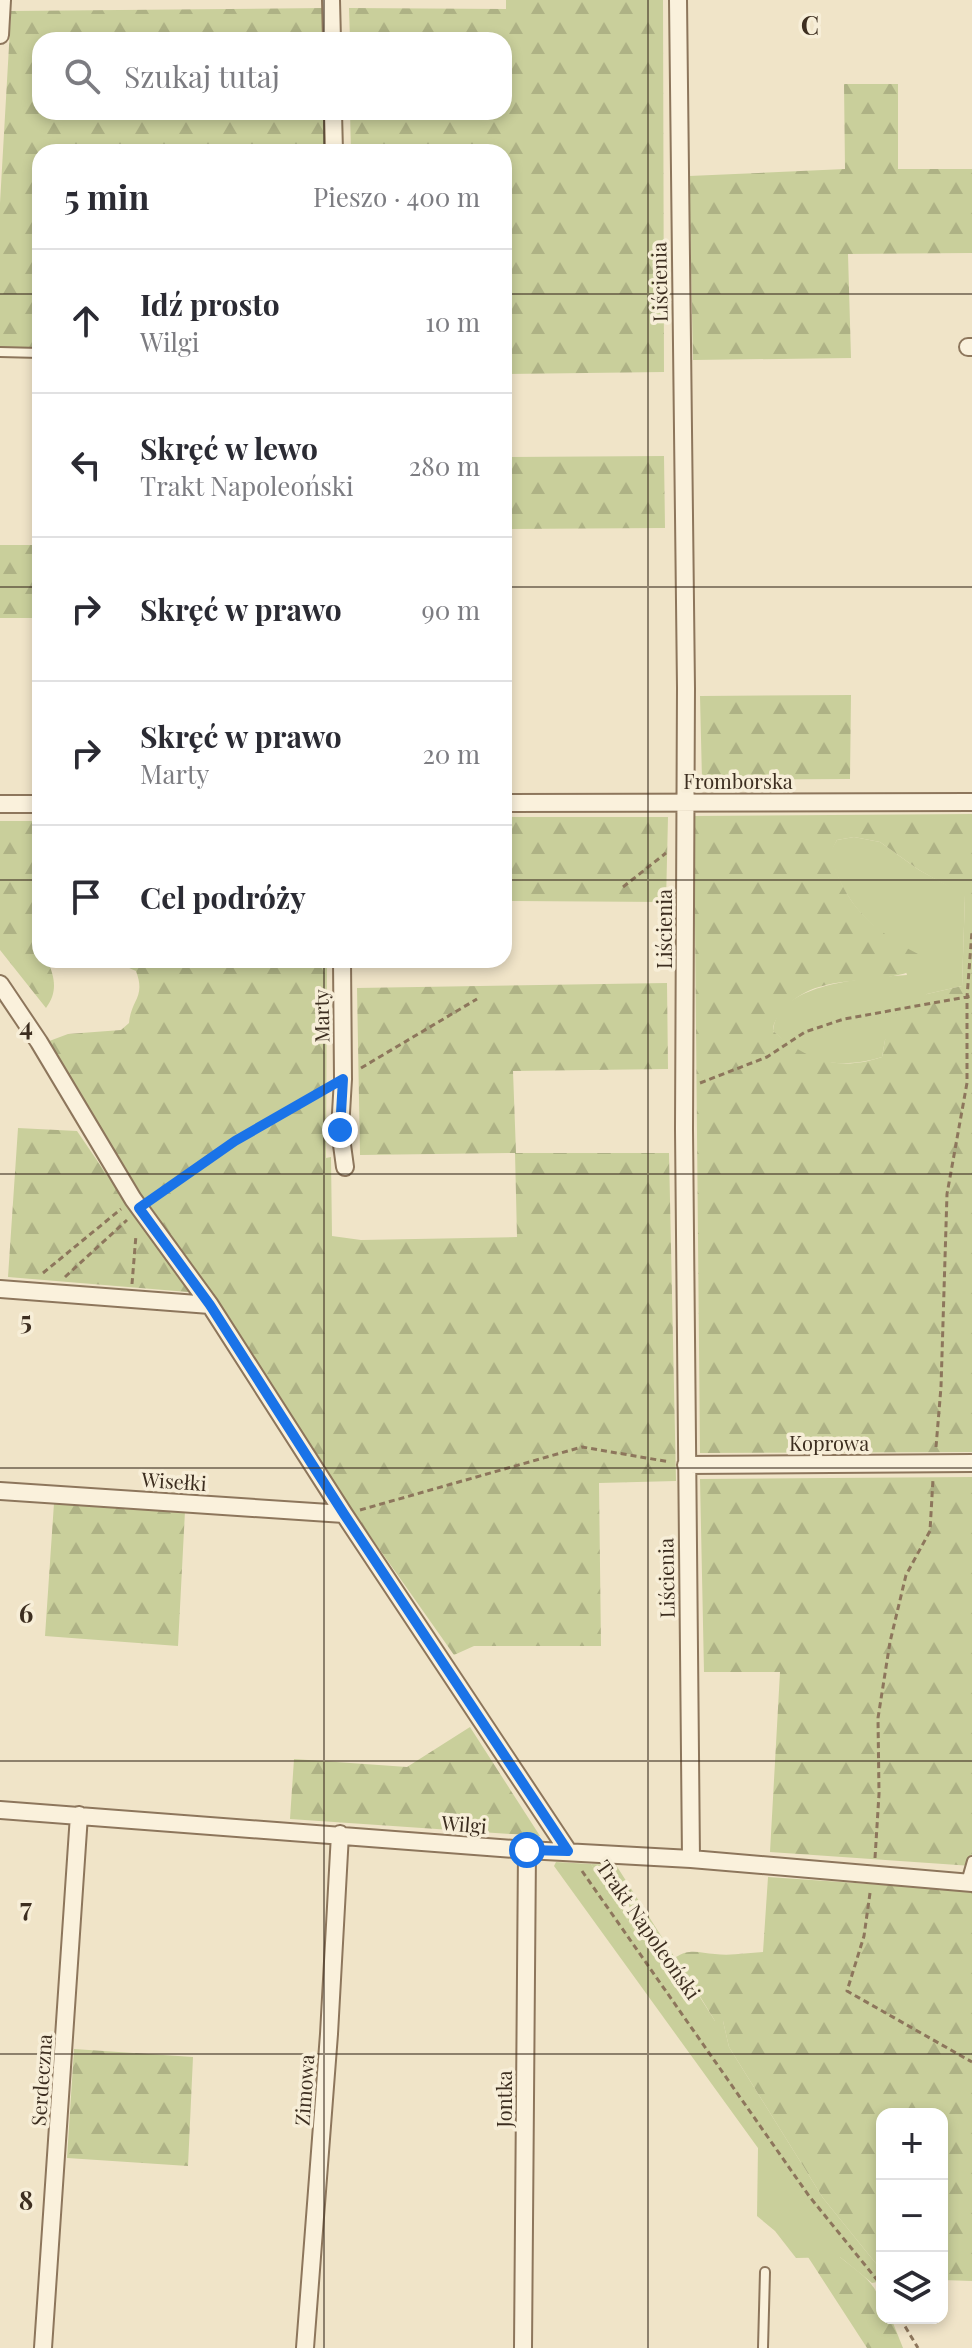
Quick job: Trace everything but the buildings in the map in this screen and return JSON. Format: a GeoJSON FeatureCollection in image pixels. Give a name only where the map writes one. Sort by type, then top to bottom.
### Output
{"type":"FeatureCollection","features":[{"type":"Feature","properties":{"kind":"street"},"geometry":{"type":"LineString","coordinates":[[0,35],[2,0]]}},
{"type":"Feature","properties":{"kind":"street"},"geometry":{"type":"LineString","coordinates":[[331,0],[332,32]]}},
{"type":"Feature","properties":{"kind":"street","name":"Liścienia"},"geometry":{"type":"LineString","coordinates":[[678,0],[691,1859]]}},
{"type":"Feature","properties":{"kind":"street"},"geometry":{"type":"LineString","coordinates":[[333,120],[334,144]]}},
{"type":"Feature","properties":{"kind":"street","name":"Fromborska"},"geometry":{"type":"LineString","coordinates":[[512,803],[972,802]]}},
{"type":"Feature","properties":{"kind":"street"},"geometry":{"type":"LineString","coordinates":[[0,804],[32,804]]}},
{"type":"Feature","properties":{"kind":"street","name":"Marty"},"geometry":{"type":"LineString","coordinates":[[342,968],[340,1130],[345,1167]]}},
{"type":"Feature","properties":{"kind":"street","name":"Trakt Napoleoński"},"geometry":{"type":"LineString","coordinates":[[0,984],[39,1042],[136,1203],[210,1305],[344,1514],[568,1851]]}},
{"type":"Feature","properties":{"kind":"street"},"geometry":{"type":"LineString","coordinates":[[0,1289],[210,1305]]}},
{"type":"Feature","properties":{"kind":"street","name":"Koprowa"},"geometry":{"type":"LineString","coordinates":[[686,1465],[972,1463]]}},
{"type":"Feature","properties":{"kind":"street","name":"Wisełki"},"geometry":{"type":"LineString","coordinates":[[0,1491],[344,1514]]}},
{"type":"Feature","properties":{"kind":"street","name":"Wilgi"},"geometry":{"type":"LineString","coordinates":[[0,1810],[527,1850],[691,1859],[969,1883]]}},
{"type":"Feature","properties":{"kind":"street","name":"Serdeczna"},"geometry":{"type":"LineString","coordinates":[[43,2348],[79,1815]]}},
{"type":"Feature","properties":{"kind":"street","name":"Zimowa"},"geometry":{"type":"LineString","coordinates":[[305,2348],[329,2034],[340,1834]]}},
{"type":"Feature","properties":{"kind":"street","name":"Jontka"},"geometry":{"type":"LineString","coordinates":[[523,2348],[527,1850]]}},
{"type":"Feature","properties":{"kind":"lane"},"geometry":{"type":"LineString","coordinates":[[0,352],[32,353]]}},
{"type":"Feature","properties":{"kind":"lane"},"geometry":{"type":"LineString","coordinates":[[969,1883],[972,1861]]}},
{"type":"Feature","properties":{"kind":"lane"},"geometry":{"type":"LineString","coordinates":[[763,2348],[765,2272]]}},
{"type":"Feature","properties":{"kind":"path"},"geometry":{"type":"LineString","coordinates":[[623,887],[685,838]]}},
{"type":"Feature","properties":{"kind":"path"},"geometry":{"type":"LineString","coordinates":[[972,931],[967,1083],[947,1194],[941,1387],[930,1531],[906,1575],[887,1658],[878,1718],[877,1847],[864,1936],[847,1991],[972,2062]]}},
{"type":"Feature","properties":{"kind":"path"},"geometry":{"type":"LineString","coordinates":[[684,1090],[767,1057],[805,1032],[844,1019],[970,996]]}},
{"type":"Feature","properties":{"kind":"path"},"geometry":{"type":"LineString","coordinates":[[22,1291],[136,1203],[477,999]]}},
{"type":"Feature","properties":{"kind":"path"},"geometry":{"type":"LineString","coordinates":[[47,1293],[99,1248],[136,1203]]}},
{"type":"Feature","properties":{"kind":"path"},"geometry":{"type":"LineString","coordinates":[[130,1299],[136,1203]]}},
{"type":"Feature","properties":{"kind":"path"},"geometry":{"type":"LineString","coordinates":[[344,1514],[582,1447],[686,1465]]}},
{"type":"Feature","properties":{"kind":"path","name":"Trakt Napoleoński"},"geometry":{"type":"LineString","coordinates":[[568,1851],[809,2196],[876,2279]]}},
{"type":"Feature","properties":{"kind":"path"},"geometry":{"type":"LineString","coordinates":[[904,2324],[918,2348]]}},
{"type":"Feature","properties":{"kind":"green space"},"geometry":{"type":"Polygon","coordinates":[[[506,0],[663,0],[664,372],[512,374],[512,144],[351,144],[350,120],[512,120],[512,32],[350,32],[349,8],[506,9],[506,0]]]}},
{"type":"Feature","properties":{"kind":"green space"},"geometry":{"type":"Polygon","coordinates":[[[324,8],[324,32],[32,32],[32,120],[324,120],[324,144],[32,144],[32,347],[0,347],[0,203],[11,11],[324,8]]]}},
{"type":"Feature","properties":{"kind":"green space"},"geometry":{"type":"Polygon","coordinates":[[[844,84],[898,84],[898,169],[972,169],[972,253],[848,254],[851,358],[693,360],[689,176],[845,169],[844,84]]]}},
{"type":"Feature","properties":{"kind":"green space"},"geometry":{"type":"Polygon","coordinates":[[[664,456],[665,528],[512,529],[512,457],[664,456]]]}},
{"type":"Feature","properties":{"kind":"green space"},"geometry":{"type":"Polygon","coordinates":[[[0,545],[32,545],[32,618],[0,618],[0,545]]]}},
{"type":"Feature","properties":{"kind":"green space"},"geometry":{"type":"Polygon","coordinates":[[[851,695],[850,779],[702,780],[700,696],[851,695]]]}},
{"type":"Feature","properties":{"kind":"green space"},"geometry":{"type":"Polygon","coordinates":[[[972,814],[972,1452],[700,1453],[694,816],[972,814]],[[854,837],[837,840],[831,852],[836,870],[851,901],[862,914],[887,935],[918,954],[921,967],[904,974],[811,990],[794,999],[774,1024],[773,1031],[798,1049],[837,1063],[882,1057],[885,1040],[900,1006],[927,994],[962,986],[965,896],[919,870],[880,842],[854,837]]]}},
{"type":"Feature","properties":{"kind":"green space"},"geometry":{"type":"Polygon","coordinates":[[[512,817],[668,817],[666,902],[512,901],[512,817]]]}},
{"type":"Feature","properties":{"kind":"green space"},"geometry":{"type":"Polygon","coordinates":[[[0,821],[32,821],[32,968],[50,968],[52,972],[52,996],[46,1008],[0,950],[0,821]]]}},
{"type":"Feature","properties":{"kind":"green space"},"geometry":{"type":"Polygon","coordinates":[[[854,837],[880,842],[919,870],[965,895],[962,986],[927,994],[885,1040],[882,1057],[862,1062],[829,1062],[808,1057],[773,1031],[778,1014],[808,992],[828,985],[907,975],[897,943],[863,916],[846,893],[834,867],[830,852],[837,840],[854,837]]]}},
{"type":"Feature","properties":{"kind":"green space"},"geometry":{"type":"Polygon","coordinates":[[[129,968],[327,968],[326,1158],[331,1157],[332,1236],[361,1240],[517,1237],[515,1153],[360,1155],[357,988],[667,983],[668,1069],[513,1071],[516,1153],[669,1153],[676,1481],[599,1483],[601,1646],[474,1646],[454,1655],[354,1513],[212,1294],[8,1277],[18,1128],[77,1131],[124,1200],[139,1190],[44,1043],[68,1034],[121,1030],[129,1023],[139,993],[136,971],[129,968]]]}},
{"type":"Feature","properties":{"kind":"green space"},"geometry":{"type":"Polygon","coordinates":[[[972,1477],[972,1866],[770,1852],[780,1672],[704,1672],[700,1479],[972,1477]]]}},
{"type":"Feature","properties":{"kind":"green space"},"geometry":{"type":"Polygon","coordinates":[[[54,1503],[185,1511],[178,1646],[45,1636],[54,1503]]]}},
{"type":"Feature","properties":{"kind":"green space"},"geometry":{"type":"Polygon","coordinates":[[[470,1727],[540,1836],[290,1819],[294,1759],[407,1767],[470,1727]]]}},
{"type":"Feature","properties":{"kind":"green space"},"geometry":{"type":"Polygon","coordinates":[[[556,1862],[591,1864],[634,1930],[652,1937],[658,1931],[715,2021],[723,2021],[729,2047],[823,2198],[876,2264],[876,2282],[872,2283],[840,2257],[796,2258],[775,2231],[757,2216],[758,2148],[554,1866],[556,1862]]]}},
{"type":"Feature","properties":{"kind":"green space"},"geometry":{"type":"Polygon","coordinates":[[[591,1864],[616,1865],[658,1931],[652,1937],[642,1937],[634,1930],[591,1864]]]}},
{"type":"Feature","properties":{"kind":"green space"},"geometry":{"type":"Polygon","coordinates":[[[768,1877],[972,1891],[972,2281],[948,2280],[948,2108],[876,2108],[876,2264],[823,2198],[729,2047],[723,2021],[715,2021],[676,1957],[691,1952],[727,1955],[763,1952],[768,1877]]]}},
{"type":"Feature","properties":{"kind":"green space"},"geometry":{"type":"Polygon","coordinates":[[[74,2049],[193,2057],[188,2166],[67,2158],[74,2049]]]}},
{"type":"Feature","properties":{"kind":"green space"},"geometry":{"type":"Polygon","coordinates":[[[808,2257],[840,2257],[875,2289],[876,2324],[893,2324],[903,2348],[867,2348],[808,2257]]]}},
{"type":"Feature","properties":{"kind":"route"},"geometry":{"type":"LineString","coordinates":[[340,1130],[343,1079],[235,1141],[139,1208],[210,1305],[344,1514],[568,1851],[527,1850]]}}]}
